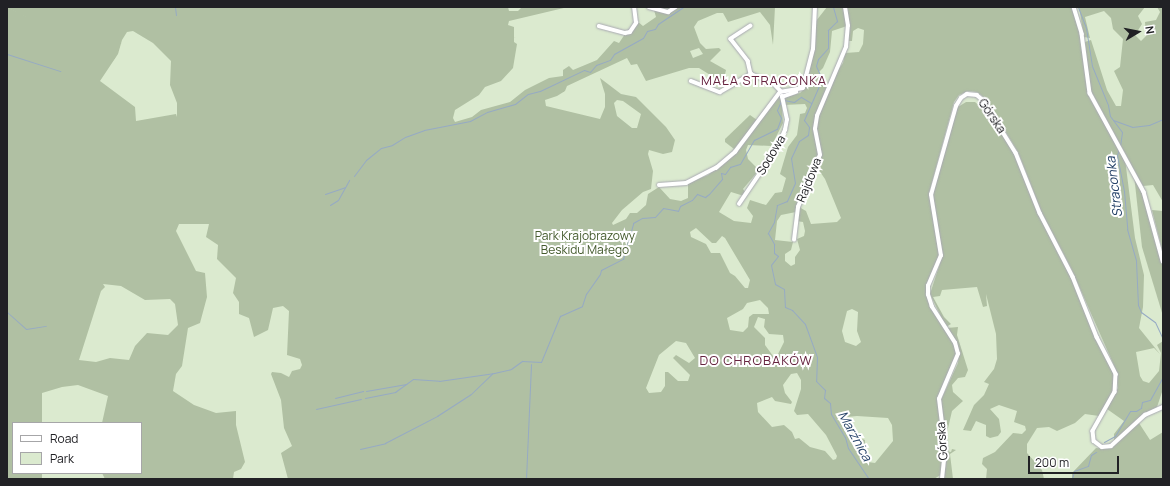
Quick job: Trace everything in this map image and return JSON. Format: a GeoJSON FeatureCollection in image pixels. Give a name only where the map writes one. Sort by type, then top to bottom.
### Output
{"type":"FeatureCollection","features":[{"type":"Feature","properties":{"kind":"street"},"geometry":{"type":"LineString","coordinates":[[599,26],[625,33],[630,32],[637,21],[634,7]]}},
{"type":"Feature","properties":{"kind":"street"},"geometry":{"type":"LineString","coordinates":[[649,7],[668,12],[676,7]]}},
{"type":"Feature","properties":{"kind":"street"},"geometry":{"type":"LineString","coordinates":[[751,74],[773,83],[781,91],[799,90],[805,84],[813,49],[815,7]]}},
{"type":"Feature","properties":{"kind":"street","name":"Rajdowa"},"geometry":{"type":"LineString","coordinates":[[794,240],[798,207],[820,155],[816,121],[827,95],[831,79],[846,47],[848,26],[845,7]]}},
{"type":"Feature","properties":{"kind":"street"},"geometry":{"type":"LineString","coordinates":[[1074,7],[1082,34],[1090,93],[1144,192],[1163,261]]}},
{"type":"Feature","properties":{"kind":"street"},"geometry":{"type":"LineString","coordinates":[[751,26],[731,39],[748,61],[751,74]]}},
{"type":"Feature","properties":{"kind":"street"},"geometry":{"type":"LineString","coordinates":[[691,81],[722,91],[751,74]]}},
{"type":"Feature","properties":{"kind":"street","name":"Sodowa"},"geometry":{"type":"LineString","coordinates":[[739,204],[782,139],[788,122],[782,105],[782,98],[799,90]]}},
{"type":"Feature","properties":{"kind":"street"},"geometry":{"type":"LineString","coordinates":[[659,185],[693,181],[726,161],[781,91]]}},
{"type":"Feature","properties":{"kind":"street","name":"Górska"},"geometry":{"type":"LineString","coordinates":[[942,479],[945,448],[939,399],[958,354],[955,343],[932,307],[928,295],[928,286],[941,256],[931,196],[956,106],[960,98],[967,94],[975,95],[983,100],[1016,154],[1040,213],[1073,277],[1097,337],[1116,374],[1116,390],[1093,429],[1093,440],[1101,447],[1111,446],[1145,415],[1163,407]]}},
{"type":"Feature","properties":{"kind":"green space","name":"Park Krajobrazowy Beskidu Małego"},"geometry":{"type":"Polygon","coordinates":[[[7,7],[1067,7],[1078,14],[1076,7],[1163,7],[1163,479],[7,479],[7,7]]]}},
{"type":"Feature","properties":{"kind":"green space","name":"Park Krajobrazowy Beskidu Małego"},"geometry":{"type":"Polygon","coordinates":[[[7,7],[508,7],[509,11],[518,11],[522,7],[568,7],[509,21],[508,25],[514,27],[514,42],[517,44],[513,68],[501,81],[485,87],[479,95],[455,110],[453,118],[455,122],[472,117],[481,110],[510,102],[525,90],[549,78],[563,76],[563,70],[569,66],[573,70],[597,60],[614,41],[619,43],[625,34],[632,32],[637,21],[643,26],[656,17],[654,10],[648,7],[775,7],[773,45],[770,25],[760,12],[728,22],[723,13],[717,13],[698,21],[694,27],[700,43],[706,49],[719,48],[721,50],[710,61],[726,70],[723,83],[699,68],[689,68],[646,81],[637,64],[631,65],[627,58],[567,86],[565,91],[557,96],[545,100],[546,106],[600,119],[605,107],[605,94],[600,78],[621,94],[636,97],[666,127],[675,140],[672,152],[663,154],[649,150],[648,154],[653,171],[651,189],[643,192],[622,210],[612,223],[613,225],[626,219],[630,213],[637,213],[646,205],[648,194],[659,187],[670,199],[681,201],[688,198],[688,183],[708,175],[731,157],[781,93],[783,123],[771,146],[748,145],[746,150],[748,159],[759,170],[743,189],[746,193],[744,196],[731,192],[719,212],[734,221],[751,223],[753,216],[747,208],[750,200],[766,205],[775,193],[782,192],[786,178],[780,174],[788,147],[797,135],[800,114],[805,113],[807,108],[805,104],[783,105],[783,98],[800,93],[805,88],[816,21],[827,7],[844,7],[847,26],[832,31],[830,52],[823,68],[819,72],[828,88],[815,121],[815,133],[819,155],[796,212],[781,215],[777,221],[775,240],[793,242],[791,250],[785,254],[785,261],[791,266],[795,264],[795,257],[800,250],[797,239],[804,236],[805,231],[803,222],[796,221],[799,207],[806,211],[811,224],[837,222],[841,218],[825,179],[816,166],[821,152],[816,125],[832,79],[843,63],[845,53],[859,52],[863,44],[864,30],[858,28],[853,31],[852,41],[848,41],[849,26],[846,7],[1072,7],[1080,33],[1089,97],[1125,159],[1135,238],[1144,275],[1143,307],[1139,328],[1160,354],[1154,348],[1136,352],[1140,376],[1143,381],[1149,383],[1159,371],[1161,353],[1157,345],[1163,341],[1163,389],[1157,407],[1144,414],[1114,442],[1114,434],[1124,421],[1107,409],[1118,388],[1116,370],[1071,268],[1042,213],[1018,152],[985,98],[977,92],[968,91],[959,95],[954,102],[929,193],[939,255],[927,284],[926,295],[931,307],[953,342],[957,354],[938,397],[944,450],[942,474],[934,479],[288,479],[281,453],[292,446],[284,428],[281,400],[271,374],[272,372],[281,373],[289,377],[292,371],[300,369],[302,365],[300,359],[287,355],[289,311],[283,306],[273,308],[268,330],[254,337],[249,318],[239,314],[239,302],[233,293],[236,278],[217,259],[218,245],[206,237],[209,224],[179,224],[176,231],[196,271],[205,273],[207,297],[200,323],[188,328],[182,366],[176,374],[173,391],[194,405],[216,413],[236,411],[236,425],[245,462],[241,469],[234,472],[233,479],[105,479],[102,474],[142,474],[142,422],[102,422],[108,396],[78,385],[62,387],[42,393],[42,422],[12,422],[12,474],[42,474],[42,479],[7,479],[7,7]],[[133,31],[127,32],[122,40],[118,54],[100,81],[135,107],[136,121],[176,114],[177,117],[177,103],[170,85],[171,61],[153,43],[133,31]],[[699,48],[690,51],[693,58],[703,54],[699,48]],[[617,100],[614,103],[617,116],[632,128],[637,128],[641,114],[623,101],[617,100]],[[696,228],[690,232],[691,237],[706,244],[711,253],[720,253],[730,273],[735,276],[745,288],[748,288],[750,280],[725,238],[722,236],[716,243],[712,243],[696,228]],[[103,284],[105,287],[101,291],[79,360],[96,362],[110,358],[129,360],[135,346],[147,333],[168,335],[178,325],[175,304],[170,299],[145,300],[121,286],[103,284]],[[760,300],[747,303],[743,309],[727,318],[730,330],[743,332],[748,327],[749,317],[753,314],[769,314],[768,308],[760,300]],[[852,309],[847,311],[842,331],[845,342],[856,346],[861,342],[857,331],[858,312],[852,309]],[[758,317],[754,327],[765,338],[765,345],[773,356],[777,356],[784,342],[783,335],[769,334],[764,327],[765,319],[758,317]],[[676,341],[659,355],[646,388],[649,393],[661,392],[665,386],[665,372],[668,372],[678,381],[688,381],[690,375],[673,358],[676,355],[689,363],[695,358],[686,343],[676,341]],[[797,373],[791,374],[783,385],[785,393],[792,402],[791,404],[775,401],[772,397],[757,403],[758,412],[772,427],[784,425],[792,432],[795,439],[799,438],[810,447],[825,451],[833,460],[836,459],[837,456],[826,435],[808,414],[797,415],[794,411],[801,389],[801,380],[797,373]],[[857,416],[847,417],[845,419],[854,435],[865,440],[865,446],[860,447],[868,462],[875,463],[893,441],[892,425],[888,418],[857,416]]]}},
{"type":"Feature","properties":{"kind":"green space"},"geometry":{"type":"Polygon","coordinates":[[[1079,7],[1145,7],[1138,16],[1142,24],[1135,35],[1141,41],[1146,36],[1145,22],[1156,20],[1160,12],[1157,7],[1163,7],[1163,202],[1153,185],[1143,186],[1090,89],[1085,42],[1091,40],[1107,90],[1116,106],[1121,106],[1123,90],[1114,71],[1120,67],[1123,39],[1113,29],[1111,18],[1104,11],[1085,17],[1090,38],[1084,37],[1079,7]]]}},
{"type":"Feature","properties":{"kind":"green space"},"geometry":{"type":"Polygon","coordinates":[[[966,102],[975,102],[993,118],[1015,155],[1038,214],[1072,278],[1116,380],[1113,394],[1099,416],[1085,414],[1075,423],[1057,431],[1049,427],[1037,428],[1027,444],[1027,453],[1042,470],[1044,479],[986,479],[987,469],[982,464],[983,458],[995,452],[1013,433],[1022,434],[1026,430],[1025,426],[1014,422],[1017,411],[999,405],[990,409],[999,419],[1001,432],[998,436],[990,438],[986,436],[986,425],[976,421],[971,431],[963,430],[974,405],[984,395],[989,384],[984,382],[994,369],[997,359],[996,334],[986,294],[987,306],[983,307],[977,287],[942,290],[940,296],[933,297],[944,317],[951,324],[946,327],[930,294],[943,254],[934,208],[934,190],[955,114],[958,107],[966,102]]]}},
{"type":"Feature","properties":{"kind":"green space"},"geometry":{"type":"Polygon","coordinates":[[[750,115],[757,120],[734,149],[725,142],[725,139],[750,115]]]}},
{"type":"Feature","properties":{"kind":"green space"},"geometry":{"type":"Polygon","coordinates":[[[1134,175],[1143,191],[1163,267],[1163,316],[1142,247],[1134,175]]]}},
{"type":"Feature","properties":{"kind":"green space"},"geometry":{"type":"Polygon","coordinates":[[[1152,210],[1163,211],[1163,253],[1154,218],[1152,210]]]}},
{"type":"Feature","properties":{"kind":"green space"},"geometry":{"type":"Polygon","coordinates":[[[958,327],[957,335],[968,370],[965,377],[958,378],[952,385],[953,392],[963,401],[952,411],[946,437],[941,400],[958,363],[959,354],[956,342],[947,328],[958,327]]]}},
{"type":"Feature","properties":{"kind":"green space"},"geometry":{"type":"Polygon","coordinates":[[[1139,423],[1150,440],[1163,432],[1163,479],[1072,479],[1072,473],[1096,448],[1111,449],[1139,423]]]}},
{"type":"Feature","properties":{"kind":"green space"},"geometry":{"type":"Polygon","coordinates":[[[952,449],[956,450],[950,454],[953,479],[944,479],[947,451],[951,452],[952,449]]]}},
{"type":"Feature","properties":{"kind":"waterway"},"geometry":{"type":"LineString","coordinates":[[175,7],[176,15]]}},
{"type":"Feature","properties":{"kind":"waterway"},"geometry":{"type":"LineString","coordinates":[[354,176],[366,160],[381,148],[392,145],[405,137],[424,130],[470,121],[487,112],[515,104],[528,94],[540,91],[584,70],[590,72],[596,65],[610,60],[614,54],[643,38],[647,31],[655,29],[658,24],[683,7]]}},
{"type":"Feature","properties":{"kind":"waterway"},"geometry":{"type":"LineString","coordinates":[[692,7],[702,7]]}},
{"type":"Feature","properties":{"kind":"waterway","name":"Marźnica"},"geometry":{"type":"LineString","coordinates":[[833,7],[837,21],[828,30],[828,48],[818,59],[816,66],[822,79],[804,120],[809,127],[808,135],[799,141],[791,158],[795,183],[787,201],[777,205],[774,222],[768,233],[774,244],[774,253],[778,256],[771,265],[775,284],[784,289],[785,307],[792,310],[805,324],[817,357],[816,381],[825,390],[824,398],[830,403],[831,414],[845,437],[848,448],[869,479]]}},
{"type":"Feature","properties":{"kind":"waterway","name":"Straconka"},"geometry":{"type":"LineString","coordinates":[[1078,7],[1086,28],[1092,66],[1108,105],[1110,116],[1122,132],[1120,146]]}},
{"type":"Feature","properties":{"kind":"waterway"},"geometry":{"type":"LineString","coordinates":[[7,54],[60,71]]}},
{"type":"Feature","properties":{"kind":"waterway"},"geometry":{"type":"LineString","coordinates":[[784,100],[794,102],[801,97],[811,103]]}},
{"type":"Feature","properties":{"kind":"waterway"},"geometry":{"type":"LineString","coordinates":[[365,398],[395,392],[413,379],[439,381],[511,369],[522,361],[541,362],[560,316],[582,306],[586,294],[600,274],[601,270],[623,259],[633,223],[642,218],[655,217],[663,208],[678,211],[680,206],[692,200],[697,194],[705,197],[709,194],[722,179],[721,173],[725,174],[730,167],[740,164],[754,140],[777,129],[781,118],[777,110],[781,101]]}},
{"type":"Feature","properties":{"kind":"waterway"},"geometry":{"type":"LineString","coordinates":[[1113,120],[1132,127],[1149,125],[1163,119]]}},
{"type":"Feature","properties":{"kind":"waterway","name":"Straconka"},"geometry":{"type":"LineString","coordinates":[[1119,149],[1117,155],[1124,191],[1127,229],[1136,261],[1138,305],[1141,312],[1155,322],[1163,339]]}},
{"type":"Feature","properties":{"kind":"waterway"},"geometry":{"type":"LineString","coordinates":[[330,205],[338,200],[349,180]]}},
{"type":"Feature","properties":{"kind":"waterway"},"geometry":{"type":"LineString","coordinates":[[325,194],[345,187]]}},
{"type":"Feature","properties":{"kind":"waterway"},"geometry":{"type":"LineString","coordinates":[[7,312],[26,329],[46,326]]}},
{"type":"Feature","properties":{"kind":"waterway"},"geometry":{"type":"LineString","coordinates":[[526,479],[531,364]]}},
{"type":"Feature","properties":{"kind":"waterway"},"geometry":{"type":"LineString","coordinates":[[360,449],[385,443],[437,416],[471,394],[493,373]]}},
{"type":"Feature","properties":{"kind":"waterway"},"geometry":{"type":"LineString","coordinates":[[1104,442],[1115,436],[1130,411],[1136,411],[1141,408],[1142,402],[1150,400],[1163,377]]}},
{"type":"Feature","properties":{"kind":"waterway"},"geometry":{"type":"LineString","coordinates":[[366,391],[406,384]]}},
{"type":"Feature","properties":{"kind":"waterway"},"geometry":{"type":"LineString","coordinates":[[335,398],[363,391]]}},
{"type":"Feature","properties":{"kind":"waterway"},"geometry":{"type":"LineString","coordinates":[[316,409],[361,399]]}},
{"type":"Feature","properties":{"kind":"waterway"},"geometry":{"type":"LineString","coordinates":[[1072,479],[1074,471],[1088,466],[1091,455],[1096,452]]}},
{"type":"Feature","properties":{"kind":"district","name":"MAŁA STRACONKA"},"geometry":{"type":"Point","coordinates":[764,80]}},
{"type":"Feature","properties":{"kind":"district","name":"DO CHROBAKÓW"},"geometry":{"type":"Point","coordinates":[756,360]}}]}
